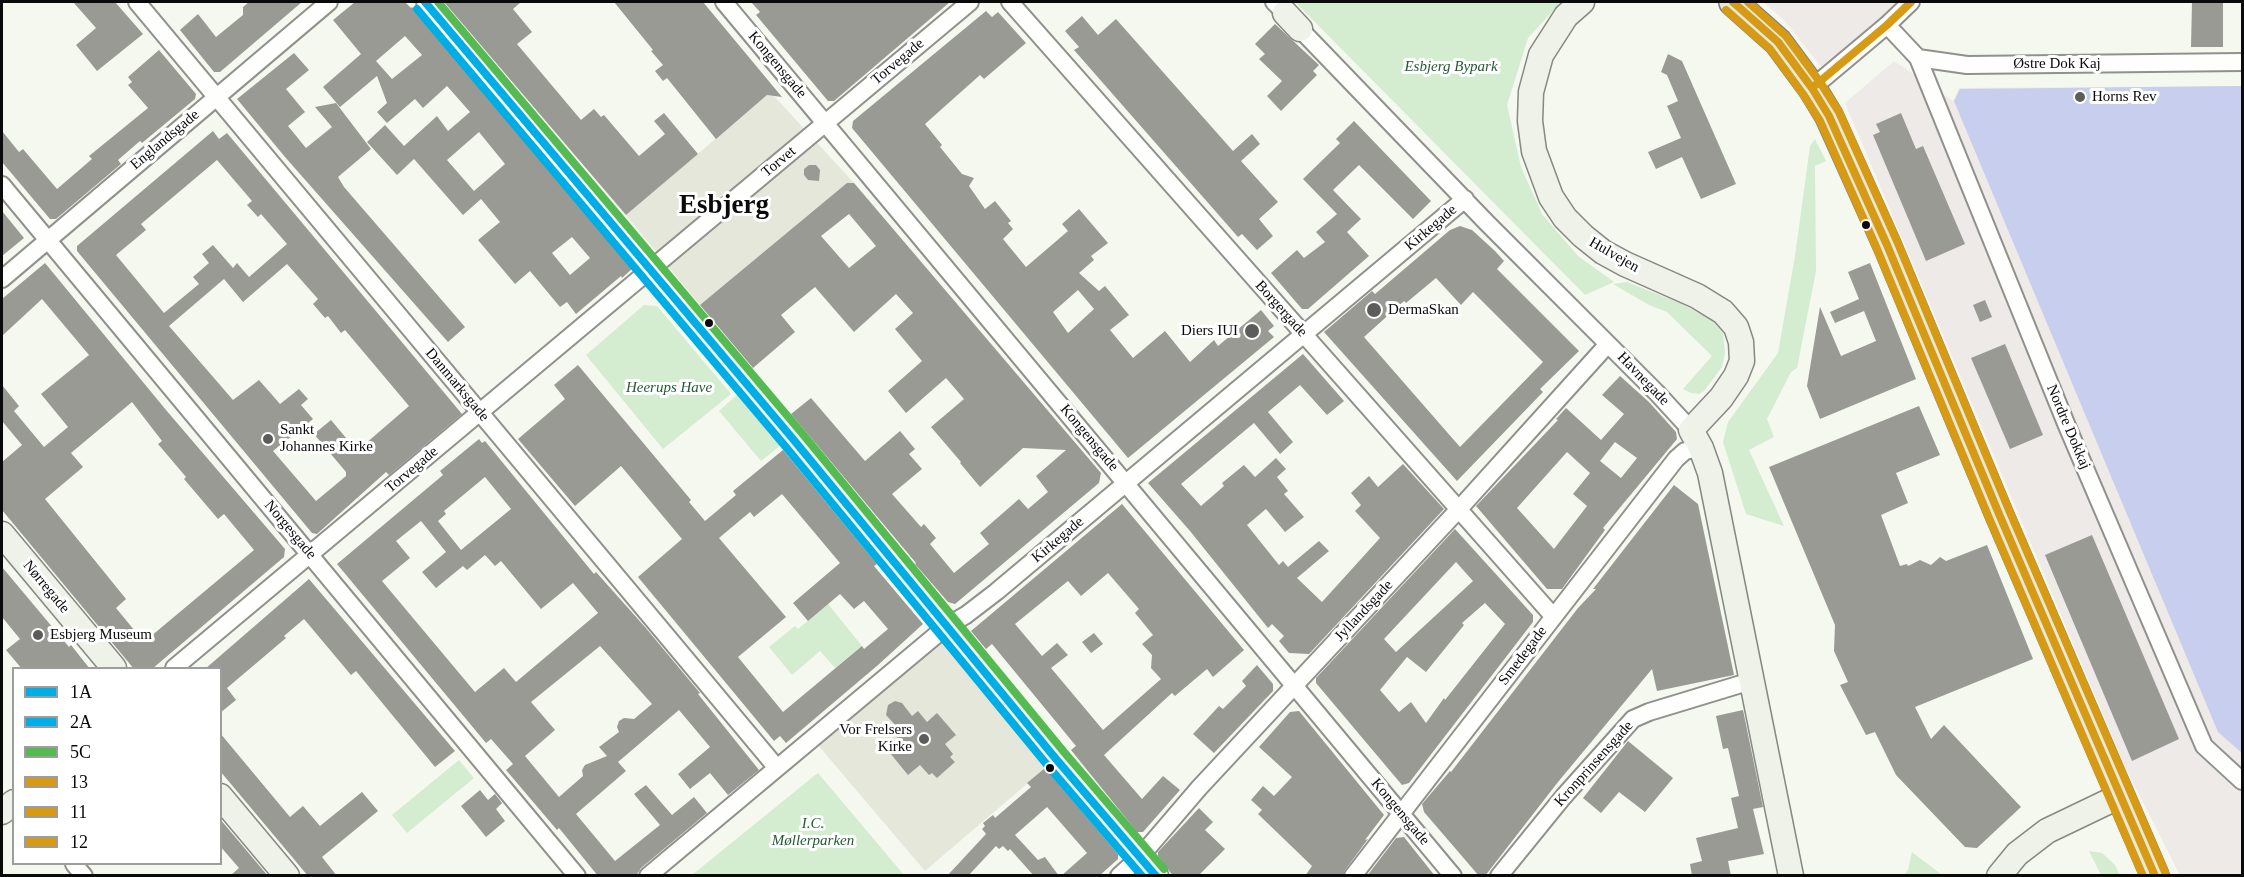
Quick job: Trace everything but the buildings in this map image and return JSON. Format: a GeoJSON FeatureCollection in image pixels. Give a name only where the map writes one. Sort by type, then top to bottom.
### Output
{"type":"FeatureCollection","features":[{"type":"Feature","properties":{"kind":"main road"},"geometry":{"type":"LineString","coordinates":[[1733,2],[1778,42],[1812,88],[1829,116],[1859,180],[2155,876]]}},
{"type":"Feature","properties":{"kind":"street","name":"Danmarksgade"},"geometry":{"type":"LineString","coordinates":[[136,2],[777,768]]}},
{"type":"Feature","properties":{"kind":"street","name":"Englandsgade"},"geometry":{"type":"LineString","coordinates":[[2,279],[329,2]]}},
{"type":"Feature","properties":{"kind":"street"},"geometry":{"type":"LineString","coordinates":[[425,2],[1156,876]]}},
{"type":"Feature","properties":{"kind":"street","name":"Kongensgade"},"geometry":{"type":"LineString","coordinates":[[724,2],[1453,876]]}},
{"type":"Feature","properties":{"kind":"street","name":"Torvegade"},"geometry":{"type":"LineString","coordinates":[[825,123],[970,2]]}},
{"type":"Feature","properties":{"kind":"street","name":"Borgergade"},"geometry":{"type":"LineString","coordinates":[[1010,2],[1553,616]]}},
{"type":"Feature","properties":{"kind":"street","name":"Hulvejen"},"geometry":{"type":"LineString","coordinates":[[1582,2],[1566,16],[1541,54],[1531,92],[1530,121],[1534,151],[1551,197],[1565,218],[1583,236],[1603,252],[1625,264],[1697,296],[1723,312],[1736,327],[1741,342],[1742,361],[1736,376],[1696,439]]}},
{"type":"Feature","properties":{"kind":"street"},"geometry":{"type":"LineString","coordinates":[[1812,88],[1911,2]]}},
{"type":"Feature","properties":{"kind":"street","name":"Havnegade"},"geometry":{"type":"LineString","coordinates":[[1286,15],[1657,393],[1696,439],[1714,495],[1791,876]]}},
{"type":"Feature","properties":{"kind":"street"},"geometry":{"type":"LineString","coordinates":[[1887,25],[1918,58]]}},
{"type":"Feature","properties":{"kind":"street","name":"Østre Dok Kaj"},"geometry":{"type":"LineString","coordinates":[[1918,58],[1967,64],[2242,62]]}},
{"type":"Feature","properties":{"kind":"street","name":"Nordre Dokkaj"},"geometry":{"type":"LineString","coordinates":[[1918,58],[2067,426],[2204,746],[2242,781]]}},
{"type":"Feature","properties":{"kind":"street","name":"Torvet"},"geometry":{"type":"LineString","coordinates":[[651,271],[825,123]]}},
{"type":"Feature","properties":{"kind":"street","name":"Norgesgade"},"geometry":{"type":"LineString","coordinates":[[2,185],[576,876]]}},
{"type":"Feature","properties":{"kind":"street","name":"Kirkegade"},"geometry":{"type":"LineString","coordinates":[[648,876],[947,627],[996,592],[1465,199]]}},
{"type":"Feature","properties":{"kind":"street","name":"Torvegade"},"geometry":{"type":"LineString","coordinates":[[176,667],[305,548],[485,419],[651,271]]}},
{"type":"Feature","properties":{"kind":"street","name":"Jyllandsgade"},"geometry":{"type":"LineString","coordinates":[[1119,876],[1140,857],[1199,788],[1459,509],[1608,344]]}},
{"type":"Feature","properties":{"kind":"street","name":"Smedegade"},"geometry":{"type":"LineString","coordinates":[[1353,876],[1676,459],[1696,439]]}},
{"type":"Feature","properties":{"kind":"street","name":"Nørregade"},"geometry":{"type":"LineString","coordinates":[[2,534],[112,667]]}},
{"type":"Feature","properties":{"kind":"street","name":"Kronprinsensgade"},"geometry":{"type":"LineString","coordinates":[[1499,876],[1564,796],[1633,719],[1751,681]]}},
{"type":"Feature","properties":{"kind":"street"},"geometry":{"type":"LineString","coordinates":[[1999,876],[2017,854],[2047,831],[2120,796]]}},
{"type":"Feature","properties":{"kind":"street"},"geometry":{"type":"LineString","coordinates":[[222,798],[287,876]]}},
{"type":"Feature","properties":{"kind":"shaded area"},"geometry":{"type":"Polygon","coordinates":[[[1763,2],[1903,2],[1826,73],[1784,20],[1763,2]]]}},
{"type":"Feature","properties":{"kind":"shaded area"},"geometry":{"type":"Polygon","coordinates":[[[1894,61],[1953,101],[1959,88],[2242,86],[2242,875],[2180,875],[2127,771],[1845,103],[1894,61]]]}},
{"type":"Feature","properties":{"kind":"shaded area"},"geometry":{"type":"Polygon","coordinates":[[[767,95],[774,96],[854,183],[700,305],[626,215],[767,95]]]}},
{"type":"Feature","properties":{"kind":"shaded area"},"geometry":{"type":"Polygon","coordinates":[[[947,626],[1056,759],[925,871],[812,738],[947,626]]]}},
{"type":"Feature","properties":{"kind":"green space","name":"Esbjerg Bypark"},"geometry":{"type":"Polygon","coordinates":[[[1295,2],[1561,2],[1528,38],[1507,105],[1521,167],[1542,214],[1578,256],[1614,282],[1585,295],[1295,2]]]}},
{"type":"Feature","properties":{"kind":"green space"},"geometry":{"type":"Polygon","coordinates":[[[1815,139],[1826,161],[1815,166],[1816,271],[1797,368],[1791,372],[1767,419],[1774,437],[1749,450],[1784,526],[1746,514],[1723,442],[1728,422],[1778,353],[1795,256],[1810,146],[1815,139]]]}},
{"type":"Feature","properties":{"kind":"green space"},"geometry":{"type":"Polygon","coordinates":[[[1627,282],[1682,304],[1713,321],[1723,334],[1725,353],[1722,367],[1704,391],[1699,394],[1683,389],[1712,356],[1667,312],[1649,305],[1613,284],[1627,282]]]}},
{"type":"Feature","properties":{"kind":"green space","name":"Heerups Have"},"geometry":{"type":"Polygon","coordinates":[[[644,305],[657,306],[731,394],[663,449],[586,355],[644,305]]]}},
{"type":"Feature","properties":{"kind":"green space"},"geometry":{"type":"Polygon","coordinates":[[[738,394],[781,445],[761,461],[719,411],[738,394]]]}},
{"type":"Feature","properties":{"kind":"green space"},"geometry":{"type":"Polygon","coordinates":[[[828,604],[862,646],[835,668],[820,651],[792,675],[769,647],[795,626],[798,629],[828,604]]]}},
{"type":"Feature","properties":{"kind":"green space"},"geometry":{"type":"Polygon","coordinates":[[[459,760],[474,778],[407,833],[392,815],[459,760]]]}},
{"type":"Feature","properties":{"kind":"green space","name":"I.C. Møllerparken"},"geometry":{"type":"Polygon","coordinates":[[[818,773],[904,875],[692,875],[814,776],[818,773]]]}},
{"type":"Feature","properties":{"kind":"green space"},"geometry":{"type":"Polygon","coordinates":[[[2089,851],[2102,853],[2115,865],[2120,875],[2101,875],[2089,851]]]}},
{"type":"Feature","properties":{"kind":"green space"},"geometry":{"type":"Polygon","coordinates":[[[1912,852],[1942,875],[1904,875],[1908,870],[1912,852]]]}},
{"type":"Feature","properties":{"kind":"water"},"geometry":{"type":"Polygon","coordinates":[[[2242,86],[2242,753],[2218,732],[1954,101],[1960,89],[2242,86]]]}},
{"type":"Feature","properties":{"kind":"transit line","name":"1A"},"geometry":{"type":"LineString","coordinates":[[425,2],[793,439],[1056,759],[1156,876]]}},
{"type":"Feature","properties":{"kind":"transit line","name":"5C"},"geometry":{"type":"LineString","coordinates":[[438,2],[801,432],[1064,752],[1164,869]]}},
{"type":"Feature","properties":{"kind":"transit line","name":"13"},"geometry":{"type":"LineString","coordinates":[[1733,2],[1778,42],[1812,88],[1829,116],[1887,245],[1999,514],[2155,876]]}},
{"type":"Feature","properties":{"kind":"transit line","name":"12"},"geometry":{"type":"LineString","coordinates":[[1748,2],[1786,36],[1839,112],[1897,241],[2009,510],[2165,872]]}},
{"type":"Feature","properties":{"kind":"transit line","name":"13"},"geometry":{"type":"LineString","coordinates":[[1812,88],[1911,2]]}},
{"type":"Feature","properties":{"kind":"transit line","name":"2A"},"geometry":{"type":"LineString","coordinates":[[417,9],[785,446],[1048,766],[1142,876]]}},
{"type":"Feature","properties":{"kind":"transit line","name":"11"},"geometry":{"type":"LineString","coordinates":[[1726,10],[1770,49],[1820,121],[1877,249],[1989,518],[2143,876]]}},
{"type":"Feature","properties":{"kind":"place","name":"Horns Rev"},"geometry":{"type":"Point","coordinates":[2080,97]}},
{"type":"Feature","properties":{"kind":"place","name":"DermaSkan"},"geometry":{"type":"Point","coordinates":[1374,310]}},
{"type":"Feature","properties":{"kind":"place","name":"Diers IUI"},"geometry":{"type":"Point","coordinates":[1252,331]}},
{"type":"Feature","properties":{"kind":"place","name":"Sankt Johannes Kirke"},"geometry":{"type":"Point","coordinates":[268,439]}},
{"type":"Feature","properties":{"kind":"place","name":"Esbjerg Museum"},"geometry":{"type":"Point","coordinates":[38,635]}},
{"type":"Feature","properties":{"kind":"place","name":"Vor Frelsers Kirke"},"geometry":{"type":"Point","coordinates":[924,739]}},
{"type":"Feature","properties":{"kind":"district","name":"Esbjerg"},"geometry":{"type":"Point","coordinates":[724,206]}}]}
